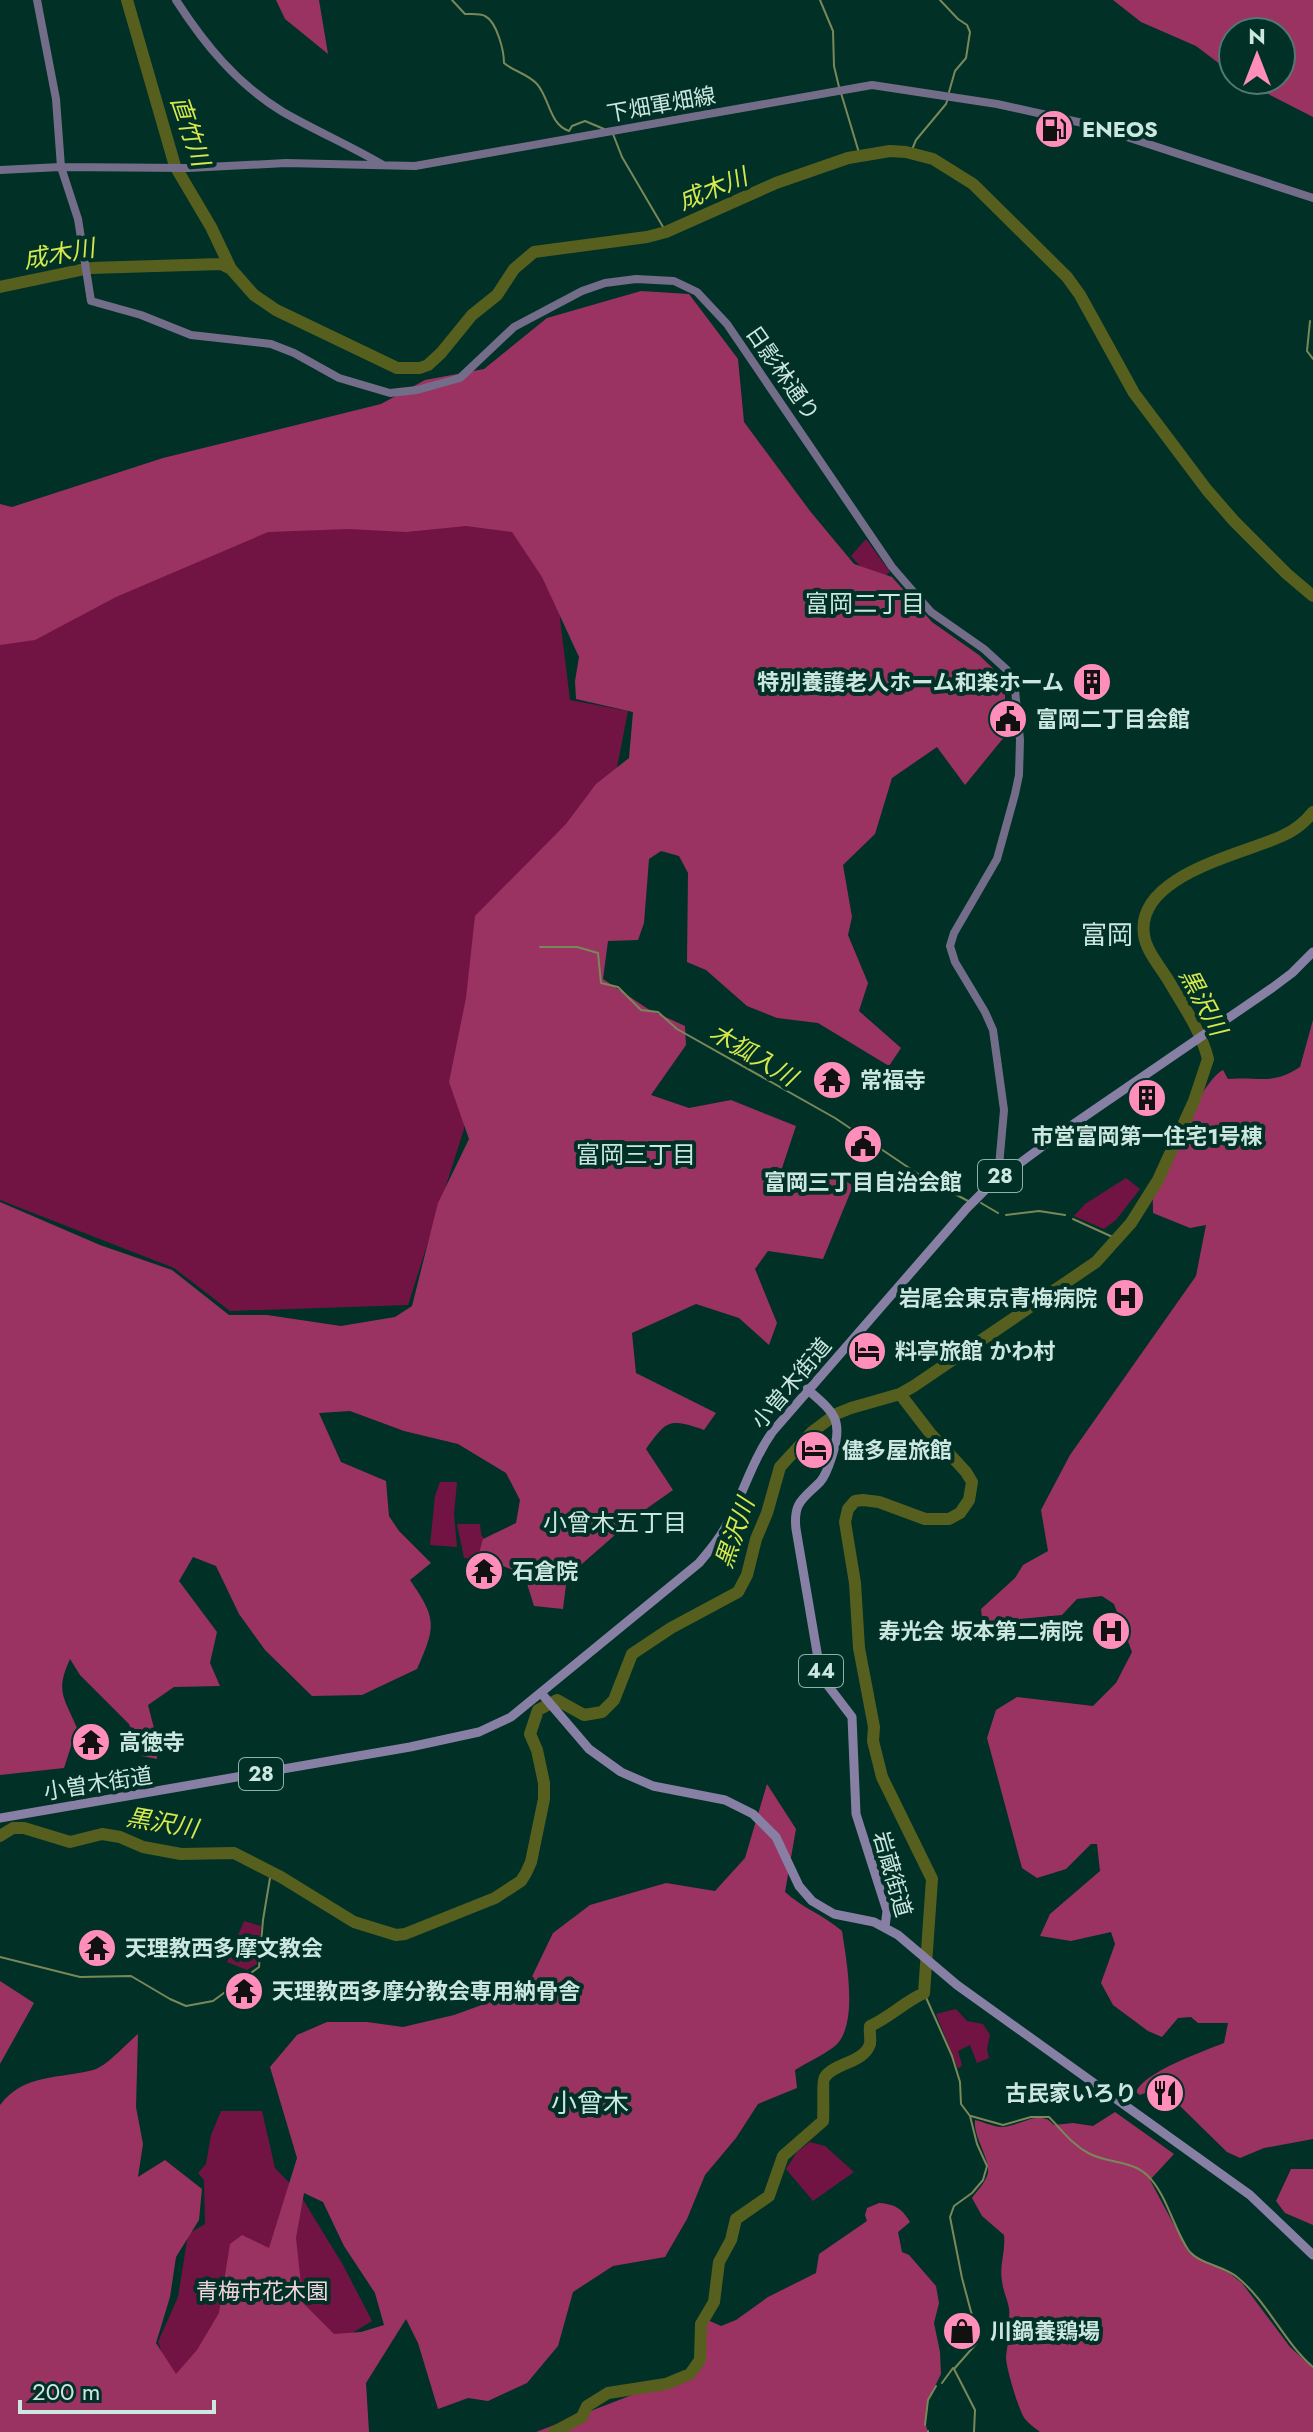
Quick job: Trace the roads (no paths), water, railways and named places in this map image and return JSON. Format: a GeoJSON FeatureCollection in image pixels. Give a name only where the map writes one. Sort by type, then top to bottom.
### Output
{"type":"FeatureCollection","features":[{"type":"Feature","properties":{"kind":"main road","name":"小曽木街道"},"geometry":{"type":"LineString","coordinates":[[0,1818],[384,1752],[465,1736],[507,1719],[542,1695],[699,1563],[730,1519],[749,1472],[765,1443],[807,1389],[967,1208],[1003,1175],[1292,973],[1313,952]]}},
{"type":"Feature","properties":{"kind":"main road","name":"岩蔵街道"},"geometry":{"type":"LineString","coordinates":[[807,1389],[832,1414],[839,1432],[828,1469],[822,1480],[802,1496],[795,1521],[820,1670],[852,1717],[856,1814],[887,1911],[885,1927],[902,1938],[927,1962],[1251,2197],[1313,2255]]}},
{"type":"Feature","properties":{"kind":"main road"},"geometry":{"type":"LineString","coordinates":[[542,1695],[593,1752],[628,1776],[662,1788],[725,1800],[753,1814],[776,1837],[799,1886],[812,1901],[834,1914],[868,1920],[885,1927]]}},
{"type":"Feature","properties":{"kind":"street","name":"日影林通り"},"geometry":{"type":"LineString","coordinates":[[37,0],[56,99],[61,167],[78,219],[89,299],[94,303],[122,308],[191,335],[271,344],[339,378],[390,393],[417,390],[460,378],[514,327],[582,291],[605,283],[663,279],[687,285],[697,292],[738,339],[892,567],[931,612],[984,649],[1014,680],[1020,740],[1015,794],[997,859],[954,933],[950,946],[955,962],[993,1030],[1004,1110],[999,1166],[1003,1175]]}},
{"type":"Feature","properties":{"kind":"street"},"geometry":{"type":"LineString","coordinates":[[176,0],[219,60],[256,93],[282,111],[387,167]]}},
{"type":"Feature","properties":{"kind":"street","name":"下畑軍畑線"},"geometry":{"type":"LineString","coordinates":[[0,170],[188,168],[286,163],[415,166],[872,85],[997,104],[1087,124],[1313,198]]}},
{"type":"Feature","properties":{"kind":"waterway","name":"直竹川"},"geometry":{"type":"LineString","coordinates":[[127,0],[175,166],[211,227],[231,269]]}},
{"type":"Feature","properties":{"kind":"waterway"},"geometry":{"type":"LineString","coordinates":[[452,0],[465,14],[481,14],[489,19],[499,37],[504,63],[537,84],[562,128],[569,131],[572,126],[585,121],[604,129]]}},
{"type":"Feature","properties":{"kind":"waterway"},"geometry":{"type":"LineString","coordinates":[[820,0],[833,31],[834,66],[839,87]]}},
{"type":"Feature","properties":{"kind":"waterway"},"geometry":{"type":"LineString","coordinates":[[940,0],[967,25],[970,32],[966,58],[955,71],[949,92]]}},
{"type":"Feature","properties":{"kind":"waterway"},"geometry":{"type":"LineString","coordinates":[[841,93],[860,156]]}},
{"type":"Feature","properties":{"kind":"waterway"},"geometry":{"type":"LineString","coordinates":[[911,152],[916,140],[948,98]]}},
{"type":"Feature","properties":{"kind":"waterway"},"geometry":{"type":"LineString","coordinates":[[613,134],[622,157],[666,232]]}},
{"type":"Feature","properties":{"kind":"waterway","name":"成木川"},"geometry":{"type":"LineString","coordinates":[[0,287],[90,268],[221,264],[231,269],[254,295],[276,310],[397,368],[420,368],[441,353],[472,315],[497,295],[514,269],[534,252],[666,232],[776,183],[848,158],[890,151],[906,152],[933,159],[973,184],[1067,277],[1134,393],[1207,490],[1234,521],[1313,596]]}},
{"type":"Feature","properties":{"kind":"waterway"},"geometry":{"type":"LineString","coordinates":[[1310,321],[1307,351],[1313,359]]}},
{"type":"Feature","properties":{"kind":"waterway","name":"黒沢川"},"geometry":{"type":"LineString","coordinates":[[0,1836],[13,1828],[24,1828],[70,1842],[102,1834],[120,1837],[143,1847],[181,1854],[234,1853],[281,1877],[354,1922],[396,1935],[495,1898],[521,1881],[531,1862],[544,1799],[537,1750],[530,1734],[538,1710],[557,1700],[584,1715],[602,1712],[614,1700],[632,1654],[671,1628],[738,1592],[747,1575],[780,1467],[812,1432],[836,1414],[900,1394],[914,1386],[1096,1262],[1131,1223],[1158,1180],[1194,1101],[1208,1059],[1190,1017],[1147,946],[1144,935],[1146,914],[1157,896],[1174,882],[1196,869],[1288,833],[1313,812]]}},
{"type":"Feature","properties":{"kind":"waterway","name":"木狐入川"},"geometry":{"type":"LineString","coordinates":[[540,947],[577,947],[598,953],[601,983],[618,987],[641,1010],[658,1012],[677,1029],[835,1118],[924,1178],[938,1180],[942,1187],[968,1201]]}},
{"type":"Feature","properties":{"kind":"waterway","name":"木狐入川"},"geometry":{"type":"LineString","coordinates":[[981,1203],[998,1213]]}},
{"type":"Feature","properties":{"kind":"waterway","name":"木狐入川"},"geometry":{"type":"LineString","coordinates":[[1006,1215],[1039,1211],[1065,1215]]}},
{"type":"Feature","properties":{"kind":"waterway","name":"木狐入川"},"geometry":{"type":"LineString","coordinates":[[1073,1219],[1117,1239]]}},
{"type":"Feature","properties":{"kind":"waterway"},"geometry":{"type":"LineString","coordinates":[[554,2432],[582,2417],[587,2406],[608,2393],[666,2384],[690,2374],[700,2360],[701,2324],[714,2302],[719,2262],[731,2240],[736,2219],[769,2196],[783,2156],[823,2121],[824,2084],[829,2072],[867,2050],[870,2026],[924,1993],[932,1879],[882,1777],[873,1741],[874,1727],[859,1648],[855,1583],[845,1522],[848,1509],[855,1501],[863,1500],[879,1502],[925,1519],[949,1519],[960,1513],[969,1500],[972,1482],[900,1394]]}},
{"type":"Feature","properties":{"kind":"waterway"},"geometry":{"type":"LineString","coordinates":[[0,1957],[80,1977],[131,1976],[186,2006],[213,2001],[259,1967],[271,1872]]}},
{"type":"Feature","properties":{"kind":"waterway"},"geometry":{"type":"LineString","coordinates":[[924,1993],[952,2056],[960,2082],[961,2104],[970,2116],[987,2166],[983,2180],[954,2206],[950,2217],[978,2338],[954,2369],[975,2410],[974,2432]]}},
{"type":"Feature","properties":{"kind":"waterway"},"geometry":{"type":"LineString","coordinates":[[971,2116],[1003,2125],[1031,2117],[1049,2117],[1084,2150],[1141,2170],[1160,2192],[1189,2251],[1199,2259],[1232,2273],[1248,2287],[1313,2367]]}},
{"type":"Feature","properties":{"kind":"waterway"},"geometry":{"type":"LineString","coordinates":[[942,2383],[953,2368]]}},
{"type":"Feature","properties":{"kind":"waterway"},"geometry":{"type":"LineString","coordinates":[[925,2425],[928,2400],[936,2386]]}},
{"type":"Feature","properties":{"kind":"place","name":"ENEOS"},"geometry":{"type":"Point","coordinates":[1054,129]}},
{"type":"Feature","properties":{"kind":"place","name":"特別養護老人ホーム和楽ホーム"},"geometry":{"type":"Point","coordinates":[1092,682]}},
{"type":"Feature","properties":{"kind":"place","name":"富岡二丁目会館"},"geometry":{"type":"Point","coordinates":[1008,719]}},
{"type":"Feature","properties":{"kind":"place","name":"常福寺"},"geometry":{"type":"Point","coordinates":[832,1080]}},
{"type":"Feature","properties":{"kind":"place","name":"市営富岡第一住宅1号棟"},"geometry":{"type":"Point","coordinates":[1147,1098]}},
{"type":"Feature","properties":{"kind":"place","name":"富岡三丁目自治会館"},"geometry":{"type":"Point","coordinates":[863,1144]}},
{"type":"Feature","properties":{"kind":"place","name":"岩尾会東京青梅病院"},"geometry":{"type":"Point","coordinates":[1125,1298]}},
{"type":"Feature","properties":{"kind":"place","name":"料亭旅館 かわ村"},"geometry":{"type":"Point","coordinates":[867,1351]}},
{"type":"Feature","properties":{"kind":"place","name":"儘多屋旅館"},"geometry":{"type":"Point","coordinates":[814,1450]}},
{"type":"Feature","properties":{"kind":"place","name":"石倉院"},"geometry":{"type":"Point","coordinates":[484,1571]}},
{"type":"Feature","properties":{"kind":"place","name":"寿光会 坂本第二病院"},"geometry":{"type":"Point","coordinates":[1111,1631]}},
{"type":"Feature","properties":{"kind":"place","name":"高徳寺"},"geometry":{"type":"Point","coordinates":[91,1742]}},
{"type":"Feature","properties":{"kind":"place","name":"天理教西多摩文教会"},"geometry":{"type":"Point","coordinates":[97,1948]}},
{"type":"Feature","properties":{"kind":"place","name":"天理教西多摩分教会専用納骨舎"},"geometry":{"type":"Point","coordinates":[244,1991]}},
{"type":"Feature","properties":{"kind":"place","name":"古民家いろり"},"geometry":{"type":"Point","coordinates":[1165,2093]}},
{"type":"Feature","properties":{"kind":"place","name":"川鍋養鶏場"},"geometry":{"type":"Point","coordinates":[962,2331]}},
{"type":"Feature","properties":{"kind":"district","name":"富岡二丁目"},"geometry":{"type":"Point","coordinates":[865,604]}},
{"type":"Feature","properties":{"kind":"district","name":"富岡"},"geometry":{"type":"Point","coordinates":[1107,935]}},
{"type":"Feature","properties":{"kind":"district","name":"富岡三丁目"},"geometry":{"type":"Point","coordinates":[636,1155]}},
{"type":"Feature","properties":{"kind":"district","name":"小曾木五丁目"},"geometry":{"type":"Point","coordinates":[615,1523]}},
{"type":"Feature","properties":{"kind":"district","name":"小曾木"},"geometry":{"type":"Point","coordinates":[590,2103]}},
{"type":"Feature","properties":{"kind":"park label","name":"青梅市花木園"},"geometry":{"type":"Point","coordinates":[262,2291]}}]}
